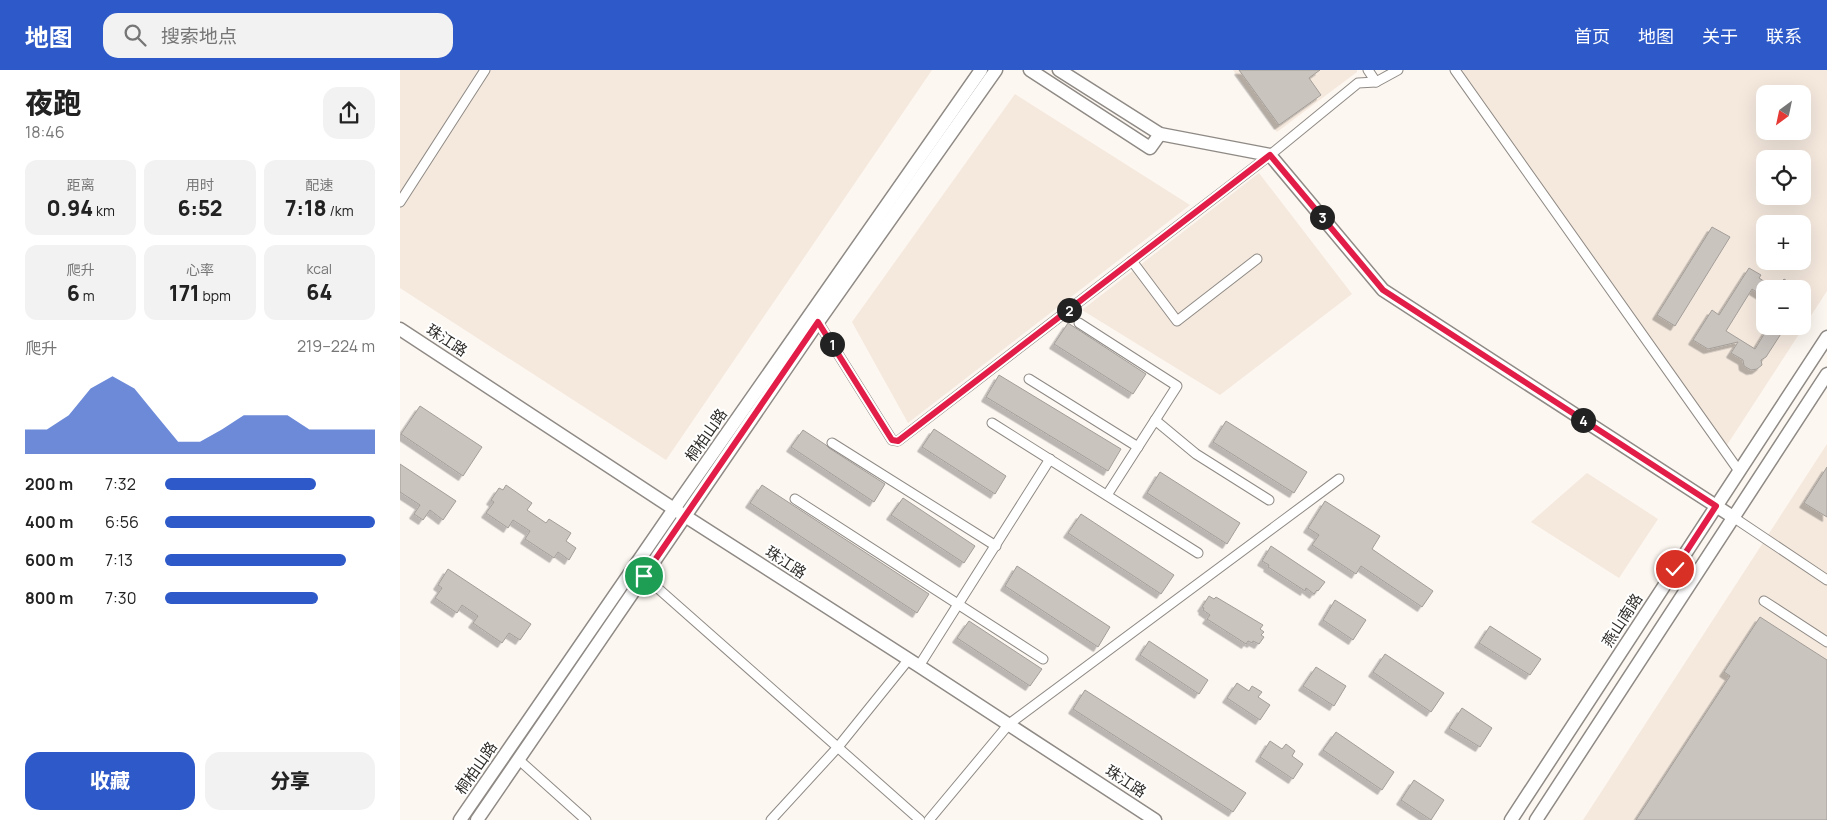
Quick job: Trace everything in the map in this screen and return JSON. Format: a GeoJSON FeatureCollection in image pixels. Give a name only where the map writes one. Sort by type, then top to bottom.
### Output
{"type":"FeatureCollection","features":[{"type":"Feature","properties":{"kind":"street"},"geometry":{"type":"LineString","coordinates":[[400,202],[485,70]]}},
{"type":"Feature","properties":{"kind":"street","name":"桐柏山路"},"geometry":{"type":"LineString","coordinates":[[477,820],[644,576],[679,513],[981,70]]}},
{"type":"Feature","properties":{"kind":"street","name":"桐柏山路"},"geometry":{"type":"LineString","coordinates":[[460,820],[818,322],[996,70]]}},
{"type":"Feature","properties":{"kind":"street"},"geometry":{"type":"LineString","coordinates":[[1030,70],[1150,148],[1160,134]]}},
{"type":"Feature","properties":{"kind":"street"},"geometry":{"type":"LineString","coordinates":[[1059,70],[1160,134],[1270,155],[1383,290],[1827,580]]}},
{"type":"Feature","properties":{"kind":"street"},"geometry":{"type":"LineString","coordinates":[[1368,70],[1376,82]]}},
{"type":"Feature","properties":{"kind":"street"},"geometry":{"type":"LineString","coordinates":[[818,322],[892,440],[898,441],[1270,155],[1358,83],[1376,82],[1398,70]]}},
{"type":"Feature","properties":{"kind":"street"},"geometry":{"type":"LineString","coordinates":[[1455,70],[1739,471]]}},
{"type":"Feature","properties":{"kind":"street"},"geometry":{"type":"LineString","coordinates":[[1132,261],[1177,321],[1257,259]]}},
{"type":"Feature","properties":{"kind":"street"},"geometry":{"type":"LineString","coordinates":[[1079,323],[1177,386],[1107,495]]}},
{"type":"Feature","properties":{"kind":"street","name":"珠江路"},"geometry":{"type":"LineString","coordinates":[[400,329],[679,513],[1009,724],[1155,820]]}},
{"type":"Feature","properties":{"kind":"street","name":"燕山南路"},"geometry":{"type":"LineString","coordinates":[[1511,820],[1827,337]]}},
{"type":"Feature","properties":{"kind":"street"},"geometry":{"type":"LineString","coordinates":[[1536,820],[1827,374]]}},
{"type":"Feature","properties":{"kind":"street"},"geometry":{"type":"LineString","coordinates":[[1029,379],[1138,447]]}},
{"type":"Feature","properties":{"kind":"street"},"geometry":{"type":"LineString","coordinates":[[1155,420],[1196,454],[1269,500]]}},
{"type":"Feature","properties":{"kind":"street"},"geometry":{"type":"LineString","coordinates":[[992,423],[1198,553]]}},
{"type":"Feature","properties":{"kind":"street"},"geometry":{"type":"LineString","coordinates":[[832,443],[996,546]]}},
{"type":"Feature","properties":{"kind":"street"},"geometry":{"type":"LineString","coordinates":[[771,820],[914,663],[958,604],[1050,459]]}},
{"type":"Feature","properties":{"kind":"street"},"geometry":{"type":"LineString","coordinates":[[929,820],[1009,724],[1339,479]]}},
{"type":"Feature","properties":{"kind":"street"},"geometry":{"type":"LineString","coordinates":[[795,499],[1043,659]]}},
{"type":"Feature","properties":{"kind":"street"},"geometry":{"type":"LineString","coordinates":[[644,576],[920,820]]}},
{"type":"Feature","properties":{"kind":"street"},"geometry":{"type":"LineString","coordinates":[[1764,602],[1827,642]]}},
{"type":"Feature","properties":{"kind":"street"},"geometry":{"type":"LineString","coordinates":[[519,760],[586,820]]}},
{"type":"Feature","properties":{"kind":"shaded area"},"geometry":{"type":"Polygon","coordinates":[[[400,70],[932,70],[666,460],[400,288],[400,70]]]}},
{"type":"Feature","properties":{"kind":"shaded area"},"geometry":{"type":"Polygon","coordinates":[[[1233,70],[1357,70],[1357,72],[1277,132],[1233,70]]]}},
{"type":"Feature","properties":{"kind":"shaded area"},"geometry":{"type":"Polygon","coordinates":[[[1457,70],[1827,70],[1827,291],[1811,316],[1811,280],[1756,280],[1756,335],[1798,335],[1727,445],[1457,70]]]}},
{"type":"Feature","properties":{"kind":"shaded area"},"geometry":{"type":"Polygon","coordinates":[[[1015,94],[1190,205],[908,423],[852,322],[1015,94]]]}},
{"type":"Feature","properties":{"kind":"shaded area"},"geometry":{"type":"Polygon","coordinates":[[[1259,173],[1352,294],[1220,395],[1082,310],[1259,173]]]}},
{"type":"Feature","properties":{"kind":"shaded area"},"geometry":{"type":"Polygon","coordinates":[[[1827,444],[1827,820],[1583,820],[1827,444]]]}},
{"type":"Feature","properties":{"kind":"shaded area"},"geometry":{"type":"Polygon","coordinates":[[[1587,473],[1658,519],[1619,578],[1531,522],[1587,473]]]}},
{"type":"Feature","properties":{"kind":"building"},"geometry":{"type":"Polygon","coordinates":[[[1239,70],[1320,70],[1309,78],[1321,95],[1279,125],[1239,70]]]}},
{"type":"Feature","properties":{"kind":"building"},"geometry":{"type":"Polygon","coordinates":[[[1712,227],[1730,237],[1675,326],[1657,315],[1712,227]]]}},
{"type":"Feature","properties":{"kind":"building"},"geometry":{"type":"Polygon","coordinates":[[[1749,268],[1761,275],[1759,278],[1762,280],[1756,280],[1756,291],[1752,289],[1726,331],[1755,349],[1764,335],[1780,335],[1766,357],[1761,360],[1762,365],[1757,369],[1751,370],[1744,366],[1743,360],[1731,353],[1738,342],[1708,349],[1693,340],[1712,310],[1719,315],[1749,268]]]}},
{"type":"Feature","properties":{"kind":"building"},"geometry":{"type":"Polygon","coordinates":[[[1068,323],[1146,374],[1133,394],[1054,344],[1068,323]]]}},
{"type":"Feature","properties":{"kind":"building"},"geometry":{"type":"Polygon","coordinates":[[[999,375],[1121,449],[1108,471],[986,397],[999,375]]]}},
{"type":"Feature","properties":{"kind":"building"},"geometry":{"type":"Polygon","coordinates":[[[420,406],[482,447],[463,476],[401,434],[420,406]]]}},
{"type":"Feature","properties":{"kind":"building"},"geometry":{"type":"Polygon","coordinates":[[[1226,421],[1307,472],[1294,493],[1213,442],[1226,421]]]}},
{"type":"Feature","properties":{"kind":"building"},"geometry":{"type":"Polygon","coordinates":[[[934,429],[1006,476],[995,494],[922,447],[934,429]]]}},
{"type":"Feature","properties":{"kind":"building"},"geometry":{"type":"Polygon","coordinates":[[[803,430],[885,484],[874,502],[791,447],[803,430]]]}},
{"type":"Feature","properties":{"kind":"building"},"geometry":{"type":"Polygon","coordinates":[[[400,464],[456,501],[443,520],[430,510],[423,520],[414,514],[420,505],[400,492],[400,464]]]}},
{"type":"Feature","properties":{"kind":"building"},"geometry":{"type":"Polygon","coordinates":[[[1827,467],[1827,517],[1804,503],[1827,467]]]}},
{"type":"Feature","properties":{"kind":"building"},"geometry":{"type":"Polygon","coordinates":[[[1160,472],[1240,523],[1227,544],[1147,493],[1160,472]]]}},
{"type":"Feature","properties":{"kind":"building"},"geometry":{"type":"Polygon","coordinates":[[[506,485],[532,503],[527,510],[546,523],[549,519],[571,533],[566,541],[576,548],[569,560],[558,552],[554,558],[525,539],[530,531],[513,520],[508,528],[486,513],[494,502],[491,500],[499,488],[503,490],[506,485]]]}},
{"type":"Feature","properties":{"kind":"building"},"geometry":{"type":"Polygon","coordinates":[[[762,485],[929,594],[917,613],[750,503],[762,485]]]}},
{"type":"Feature","properties":{"kind":"building"},"geometry":{"type":"Polygon","coordinates":[[[903,498],[975,546],[964,563],[891,515],[903,498]]]}},
{"type":"Feature","properties":{"kind":"building"},"geometry":{"type":"Polygon","coordinates":[[[1325,501],[1380,536],[1372,549],[1433,591],[1422,607],[1361,566],[1356,574],[1312,545],[1319,535],[1308,528],[1325,501]]]}},
{"type":"Feature","properties":{"kind":"building"},"geometry":{"type":"Polygon","coordinates":[[[1081,514],[1174,575],[1161,594],[1068,533],[1081,514]]]}},
{"type":"Feature","properties":{"kind":"building"},"geometry":{"type":"Polygon","coordinates":[[[1271,546],[1325,582],[1318,591],[1314,594],[1306,588],[1305,591],[1268,567],[1269,565],[1262,561],[1271,546]]]}},
{"type":"Feature","properties":{"kind":"building"},"geometry":{"type":"Polygon","coordinates":[[[1017,566],[1110,627],[1098,647],[1005,586],[1017,566]]]}},
{"type":"Feature","properties":{"kind":"building"},"geometry":{"type":"Polygon","coordinates":[[[448,569],[531,624],[520,640],[509,633],[502,643],[473,623],[478,616],[462,605],[457,613],[435,598],[442,588],[438,585],[448,569]]]}},
{"type":"Feature","properties":{"kind":"building"},"geometry":{"type":"Polygon","coordinates":[[[1209,596],[1214,599],[1216,597],[1263,625],[1260,629],[1264,632],[1261,635],[1264,637],[1259,644],[1248,641],[1246,644],[1207,619],[1210,615],[1202,607],[1209,596]]]}},
{"type":"Feature","properties":{"kind":"building"},"geometry":{"type":"Polygon","coordinates":[[[1335,600],[1366,620],[1353,640],[1323,620],[1335,600]]]}},
{"type":"Feature","properties":{"kind":"building"},"geometry":{"type":"Polygon","coordinates":[[[1760,617],[1827,660],[1827,820],[1636,820],[1730,676],[1724,672],[1760,617]]]}},
{"type":"Feature","properties":{"kind":"building"},"geometry":{"type":"Polygon","coordinates":[[[969,621],[1042,669],[1030,686],[957,638],[969,621]]]}},
{"type":"Feature","properties":{"kind":"building"},"geometry":{"type":"Polygon","coordinates":[[[1490,626],[1541,659],[1530,675],[1479,643],[1490,626]]]}},
{"type":"Feature","properties":{"kind":"building"},"geometry":{"type":"Polygon","coordinates":[[[1149,641],[1208,680],[1199,694],[1140,655],[1149,641]]]}},
{"type":"Feature","properties":{"kind":"building"},"geometry":{"type":"Polygon","coordinates":[[[1385,654],[1444,693],[1431,712],[1373,672],[1385,654]]]}},
{"type":"Feature","properties":{"kind":"building"},"geometry":{"type":"Polygon","coordinates":[[[1316,667],[1346,686],[1334,706],[1303,686],[1316,667]]]}},
{"type":"Feature","properties":{"kind":"building"},"geometry":{"type":"Polygon","coordinates":[[[1237,683],[1249,691],[1252,686],[1262,692],[1258,697],[1270,705],[1260,720],[1227,698],[1237,683]]]}},
{"type":"Feature","properties":{"kind":"building"},"geometry":{"type":"Polygon","coordinates":[[[1085,690],[1246,793],[1233,812],[1073,709],[1085,690]]]}},
{"type":"Feature","properties":{"kind":"building"},"geometry":{"type":"Polygon","coordinates":[[[1462,708],[1492,728],[1480,747],[1449,728],[1462,708]]]}},
{"type":"Feature","properties":{"kind":"building"},"geometry":{"type":"Polygon","coordinates":[[[1336,732],[1394,772],[1382,790],[1323,750],[1336,732]]]}},
{"type":"Feature","properties":{"kind":"building"},"geometry":{"type":"Polygon","coordinates":[[[1270,741],[1282,749],[1286,744],[1295,751],[1292,756],[1303,764],[1293,779],[1260,757],[1270,741]]]}},
{"type":"Feature","properties":{"kind":"building"},"geometry":{"type":"Polygon","coordinates":[[[1414,780],[1444,800],[1431,820],[1401,800],[1414,780]]]}},
{"type":"Feature","properties":{"kind":"route"},"geometry":{"type":"LineString","coordinates":[[644,576],[818,322],[892,440],[898,441],[1270,155],[1383,290],[1716,506],[1675,569]]}}]}
